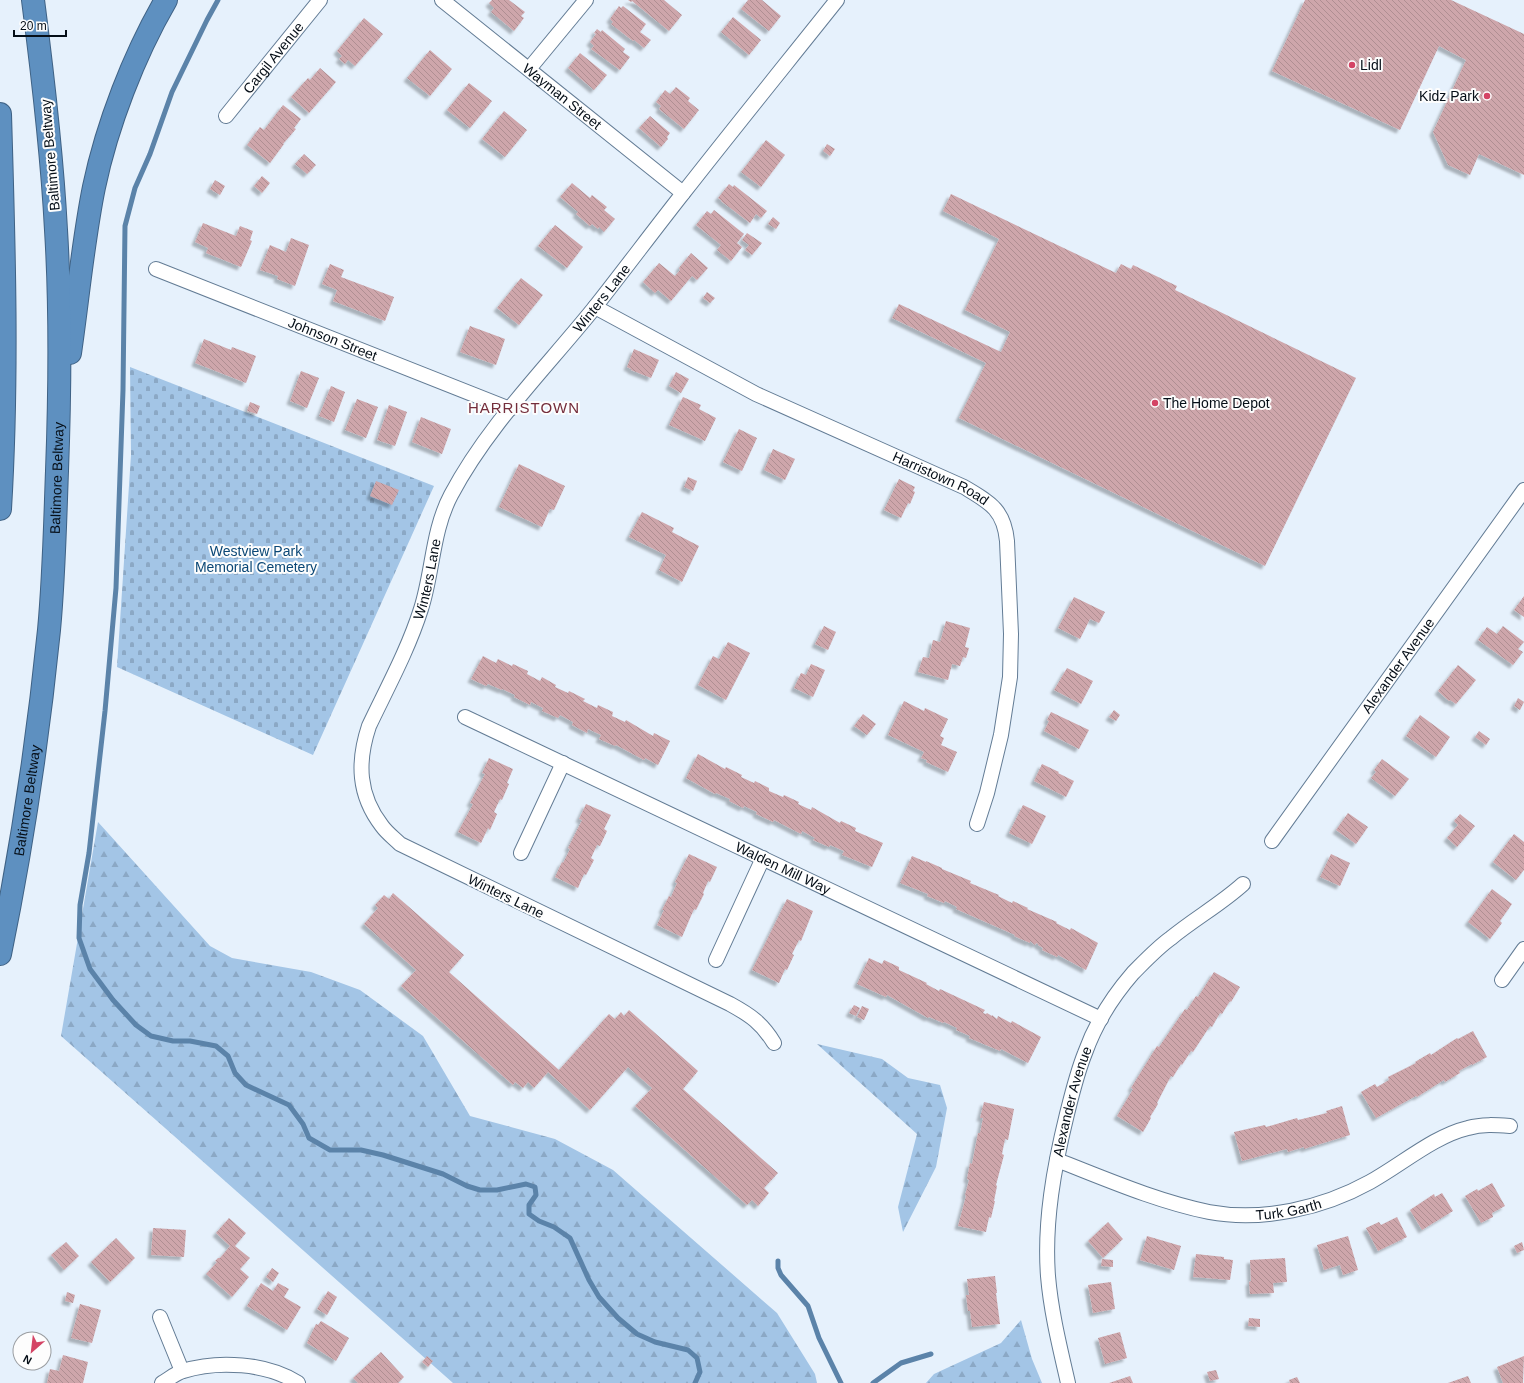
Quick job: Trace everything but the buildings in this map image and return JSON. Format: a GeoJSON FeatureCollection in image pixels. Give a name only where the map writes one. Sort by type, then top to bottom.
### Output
{"type":"FeatureCollection","features":[{"type":"Feature","properties":{"kind":"highway","name":"Baltimore Beltway"},"geometry":{"type":"LineString","coordinates":[[0,954],[11,901],[28,799],[49,629],[54,556],[58,449],[60,353],[56,230],[45,96],[33,0]]}},
{"type":"Feature","properties":{"kind":"highway"},"geometry":{"type":"LineString","coordinates":[[58,449],[94,187],[105,142],[120,99],[139,53],[166,0]]}},
{"type":"Feature","properties":{"kind":"highway"},"geometry":{"type":"LineString","coordinates":[[0,114],[4,229],[5,356],[4,446],[0,509]]}},
{"type":"Feature","properties":{"kind":"street","name":"Cargil Avenue"},"geometry":{"type":"LineString","coordinates":[[226,116],[320,0]]}},
{"type":"Feature","properties":{"kind":"street","name":"Wayman Street"},"geometry":{"type":"LineString","coordinates":[[442,0],[683,193]]}},
{"type":"Feature","properties":{"kind":"street"},"geometry":{"type":"LineString","coordinates":[[530,69],[586,0]]}},
{"type":"Feature","properties":{"kind":"street","name":"Winters Lane"},"geometry":{"type":"LineString","coordinates":[[774,1043],[766,1030],[748,1014],[736,1007],[400,844],[383,826],[372,809],[362,778],[361,759],[369,726],[422,608],[442,517],[450,498],[466,470],[510,409],[595,307],[683,193],[837,0]]}},
{"type":"Feature","properties":{"kind":"street","name":"Johnson Street"},"geometry":{"type":"LineString","coordinates":[[156,269],[510,409]]}},
{"type":"Feature","properties":{"kind":"street","name":"Harristown Road"},"geometry":{"type":"LineString","coordinates":[[595,307],[756,394],[964,487],[995,507],[1006,528],[1011,634],[1010,677],[1001,735],[987,793],[976,824]]}},
{"type":"Feature","properties":{"kind":"street","name":"Alexander Avenue"},"geometry":{"type":"LineString","coordinates":[[1272,841],[1524,490]]}},
{"type":"Feature","properties":{"kind":"street","name":"Walden Mill Way"},"geometry":{"type":"LineString","coordinates":[[465,717],[1101,1019]]}},
{"type":"Feature","properties":{"kind":"street"},"geometry":{"type":"LineString","coordinates":[[521,853],[563,763]]}},
{"type":"Feature","properties":{"kind":"street"},"geometry":{"type":"LineString","coordinates":[[716,960],[763,858]]}},
{"type":"Feature","properties":{"kind":"street","name":"Alexander Avenue"},"geometry":{"type":"LineString","coordinates":[[1068,1383],[1053,1312],[1048,1276],[1047,1237],[1057,1160],[1075,1083],[1085,1052],[1101,1019],[1118,993],[1151,954],[1171,937],[1224,900],[1243,884]]}},
{"type":"Feature","properties":{"kind":"street"},"geometry":{"type":"LineString","coordinates":[[1502,980],[1524,950]]}},
{"type":"Feature","properties":{"kind":"street","name":"Turk Garth"},"geometry":{"type":"LineString","coordinates":[[1057,1160],[1152,1196],[1183,1206],[1210,1212],[1232,1214],[1271,1213],[1307,1207],[1343,1195],[1370,1182],[1446,1135],[1468,1128],[1490,1125],[1510,1126]]}},
{"type":"Feature","properties":{"kind":"street"},"geometry":{"type":"LineString","coordinates":[[160,1317],[182,1371]]}},
{"type":"Feature","properties":{"kind":"street"},"geometry":{"type":"LineString","coordinates":[[162,1383],[182,1371],[206,1366],[236,1365],[263,1368],[298,1383]]}},
{"type":"Feature","properties":{"kind":"green space","name":"Westview Park Memorial Cemetery"},"geometry":{"type":"Polygon","coordinates":[[[130,367],[434,486],[313,755],[117,667],[131,455],[130,367]]]}},
{"type":"Feature","properties":{"kind":"green space"},"geometry":{"type":"Polygon","coordinates":[[[98,822],[210,946],[232,958],[311,972],[360,990],[423,1036],[470,1116],[555,1139],[613,1170],[777,1313],[815,1374],[817,1383],[453,1383],[61,1036],[98,822]]]}},
{"type":"Feature","properties":{"kind":"green space"},"geometry":{"type":"Polygon","coordinates":[[[817,1044],[882,1059],[908,1078],[940,1085],[947,1108],[936,1167],[903,1232],[898,1207],[917,1134],[817,1044]]]}},
{"type":"Feature","properties":{"kind":"green space"},"geometry":{"type":"Polygon","coordinates":[[[1021,1320],[1032,1359],[1042,1383],[926,1383],[934,1374],[1001,1343],[1021,1320]]]}},
{"type":"Feature","properties":{"kind":"waterway"},"geometry":{"type":"LineString","coordinates":[[218,0],[172,92],[150,154],[135,188],[125,226],[123,390],[116,588],[105,711],[89,853],[80,905],[79,938],[90,969],[113,1000],[136,1025],[151,1036],[173,1041],[190,1041],[216,1046],[228,1056],[235,1073],[246,1085],[289,1105],[303,1124],[309,1138],[330,1150],[361,1150],[383,1155],[443,1174],[467,1186],[480,1190],[497,1190],[526,1184],[535,1187],[536,1195],[529,1205],[529,1214],[539,1221],[554,1227],[570,1238],[589,1280],[599,1297],[618,1318],[637,1334],[655,1342],[688,1350],[697,1358],[700,1372],[695,1383]]}},
{"type":"Feature","properties":{"kind":"waterway"},"geometry":{"type":"LineString","coordinates":[[778,1261],[778,1268],[781,1275],[808,1306],[819,1338],[841,1383]]}},
{"type":"Feature","properties":{"kind":"waterway"},"geometry":{"type":"LineString","coordinates":[[873,1383],[901,1363],[931,1354]]}},
{"type":"Feature","properties":{"kind":"place","name":"Lidl"},"geometry":{"type":"Point","coordinates":[1352,65]}},
{"type":"Feature","properties":{"kind":"place","name":"Kidz Park"},"geometry":{"type":"Point","coordinates":[1487,96]}},
{"type":"Feature","properties":{"kind":"place","name":"The Home Depot"},"geometry":{"type":"Point","coordinates":[1155,403]}},
{"type":"Feature","properties":{"kind":"district","name":"HARRISTOWN"},"geometry":{"type":"Point","coordinates":[524,407]}}]}
